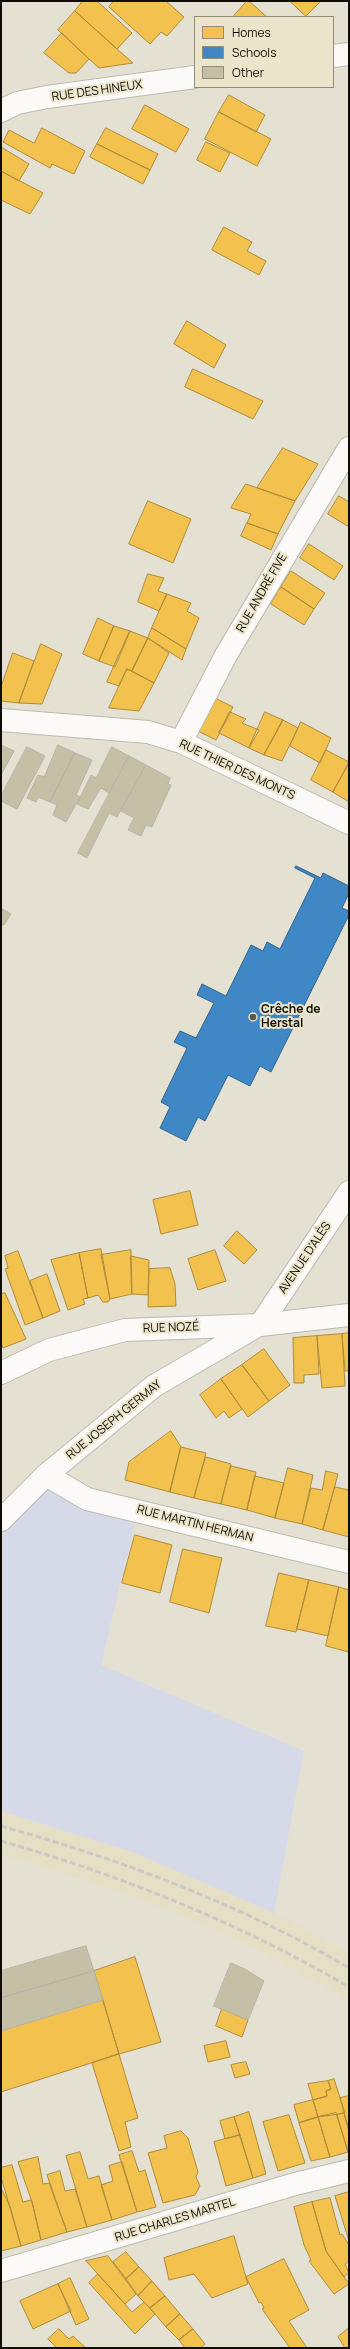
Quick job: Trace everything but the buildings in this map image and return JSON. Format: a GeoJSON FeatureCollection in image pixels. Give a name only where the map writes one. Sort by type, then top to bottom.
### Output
{"type":"FeatureCollection","features":[{"type":"Feature","properties":{"kind":"street"},"geometry":{"type":"LineString","coordinates":[[334,56],[349,54]]}},
{"type":"Feature","properties":{"kind":"street","name":"RUE DES HINEUX"},"geometry":{"type":"LineString","coordinates":[[1,111],[17,103],[47,97],[194,77]]}},
{"type":"Feature","properties":{"kind":"street","name":"RUE ANDRÉ FIVE"},"geometry":{"type":"LineString","coordinates":[[181,742],[226,655],[349,448]]}},
{"type":"Feature","properties":{"kind":"street","name":"RUE THIER DES MONTS"},"geometry":{"type":"LineString","coordinates":[[1,720],[148,732],[181,742],[349,823]]}},
{"type":"Feature","properties":{"kind":"street","name":"AVENUE D'ALÈS"},"geometry":{"type":"LineString","coordinates":[[260,1325],[349,1192]]}},
{"type":"Feature","properties":{"kind":"street","name":"RUE NOZÉ"},"geometry":{"type":"LineString","coordinates":[[1,1373],[49,1350],[125,1330],[260,1325],[349,1315]]}},
{"type":"Feature","properties":{"kind":"street","name":"RUE JOSEPH GERMAY"},"geometry":{"type":"LineString","coordinates":[[1,1520],[46,1475],[154,1386],[260,1325]]}},
{"type":"Feature","properties":{"kind":"street","name":"RUE MARTIN HERMAN"},"geometry":{"type":"LineString","coordinates":[[46,1475],[87,1499],[349,1562]]}},
{"type":"Feature","properties":{"kind":"street","name":"RUE CHARLES MARTEL"},"geometry":{"type":"LineString","coordinates":[[1,2271],[287,2186],[349,2171]]}},
{"type":"Feature","properties":{"kind":"shaded area"},"geometry":{"type":"Polygon","coordinates":[[[46,1475],[138,1510],[101,1665],[304,1751],[274,1913],[135,1853],[1,1811],[1,1506],[46,1475]]]}},
{"type":"Feature","properties":{"kind":"shaded area"},"geometry":{"type":"Polygon","coordinates":[[[1,1811],[135,1853],[274,1913],[340,1948],[349,1953],[349,2000],[256,1948],[188,1918],[121,1892],[1,1854],[1,1811]]]}},
{"type":"Feature","properties":{"kind":"railway"},"geometry":{"type":"LineString","coordinates":[[1,1826],[46,1839],[136,1869],[180,1886],[266,1924],[349,1968]]}},
{"type":"Feature","properties":{"kind":"railway"},"geometry":{"type":"LineString","coordinates":[[1,1841],[91,1870],[180,1903],[265,1942],[349,1987]]}},
{"type":"Feature","properties":{"kind":"place","name":"Crêche de Herstal"},"geometry":{"type":"Point","coordinates":[253,1017]}}]}
